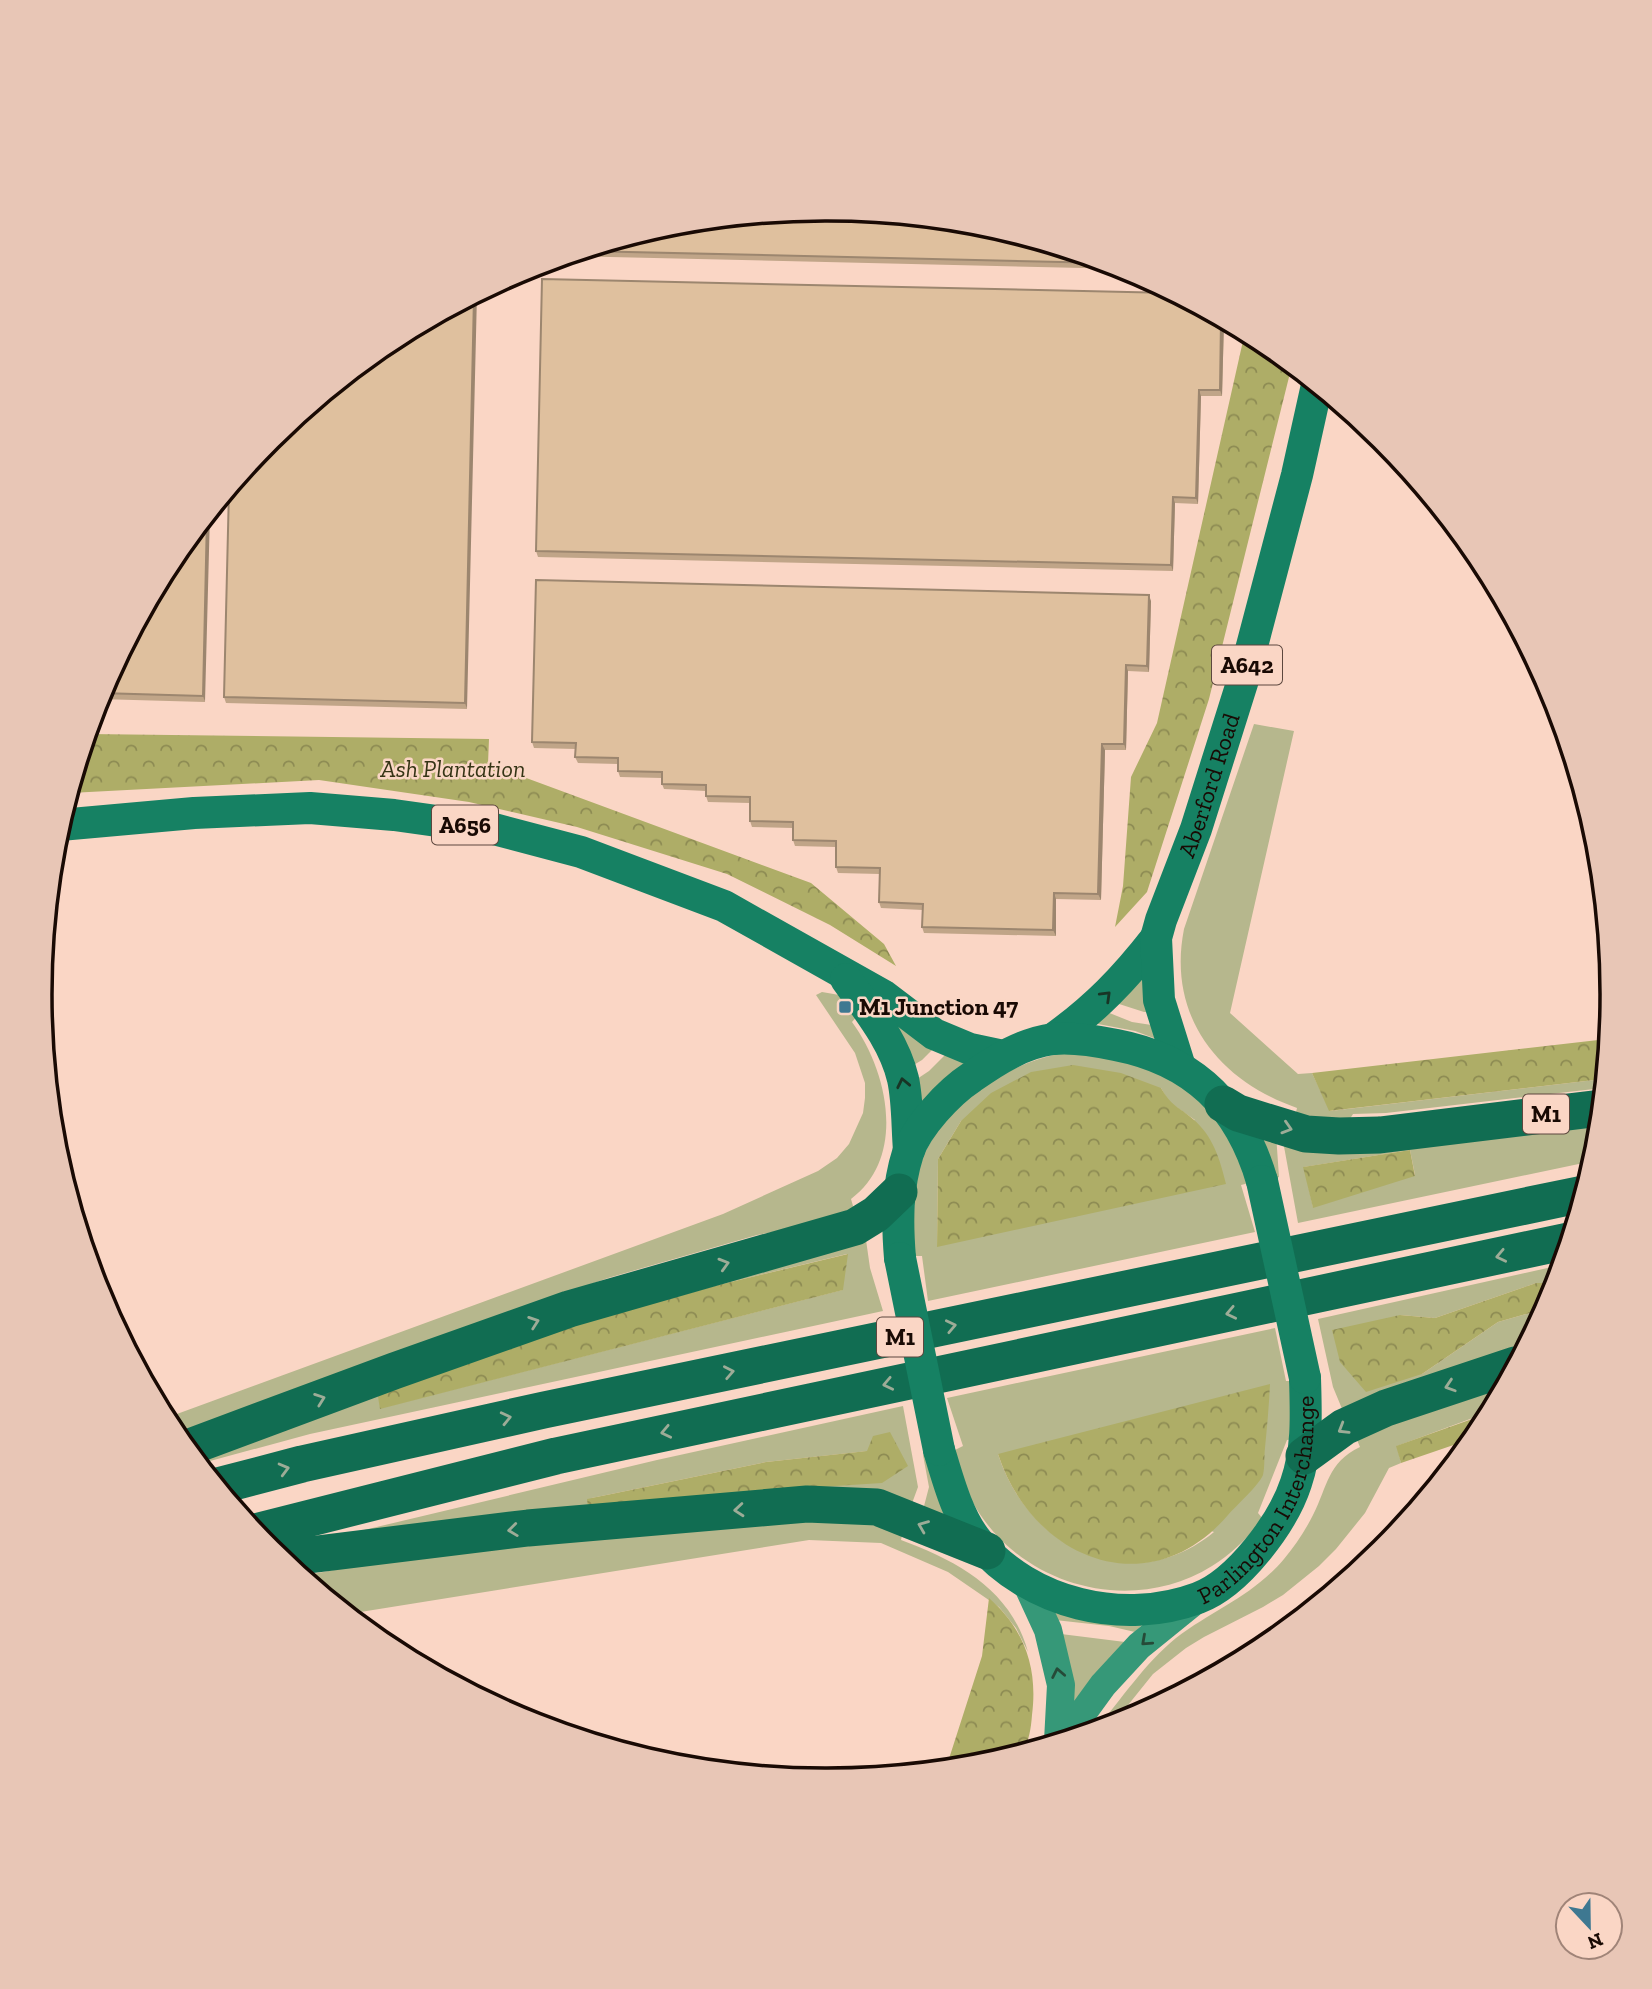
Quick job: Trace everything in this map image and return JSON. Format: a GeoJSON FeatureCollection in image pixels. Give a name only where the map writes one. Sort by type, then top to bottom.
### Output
{"type":"FeatureCollection","features":[{"type":"Feature","properties":{"kind":"highway","name":"M1"},"geometry":{"type":"LineString","coordinates":[[1223,1104],[1238,1113],[1306,1134],[1339,1136],[1380,1135],[1591,1109]]}},
{"type":"Feature","properties":{"kind":"highway"},"geometry":{"type":"LineString","coordinates":[[197,1444],[569,1309],[855,1227],[876,1214],[900,1192]]}},
{"type":"Feature","properties":{"kind":"highway","name":"M1"},"geometry":{"type":"LineString","coordinates":[[227,1484],[302,1464],[544,1410],[1573,1196]]}},
{"type":"Feature","properties":{"kind":"highway","name":"M1"},"geometry":{"type":"LineString","coordinates":[[266,1528],[556,1455],[1558,1243]]}},
{"type":"Feature","properties":{"kind":"highway"},"geometry":{"type":"LineString","coordinates":[[1304,1456],[1344,1427],[1386,1408],[1503,1368]]}},
{"type":"Feature","properties":{"kind":"highway"},"geometry":{"type":"LineString","coordinates":[[297,1558],[528,1528],[807,1504],[877,1507],[987,1551]]}},
{"type":"Feature","properties":{"kind":"main road","name":"Aberford Road"},"geometry":{"type":"LineString","coordinates":[[1180,1067],[1159,1000],[1156,938],[1196,829],[1243,680],[1297,475],[1315,396]]}},
{"type":"Feature","properties":{"kind":"main road","name":"A656"},"geometry":{"type":"LineString","coordinates":[[72,824],[194,813],[310,807],[494,829],[581,852],[724,906],[884,996],[934,1034],[970,1049],[1003,1056]]}},
{"type":"Feature","properties":{"kind":"main road","name":"Aberford Road"},"geometry":{"type":"LineString","coordinates":[[1053,1039],[1102,1000],[1126,976],[1156,938]]}},
{"type":"Feature","properties":{"kind":"main road","name":"A656"},"geometry":{"type":"LineString","coordinates":[[840,972],[872,1015],[895,1054],[906,1096],[909,1150]]}},
{"type":"Feature","properties":{"kind":"main road","name":"Parlington Interchange"},"geometry":{"type":"LineString","coordinates":[[1053,1039],[1097,1041],[1139,1049],[1180,1067],[1203,1084],[1241,1128],[1254,1154],[1305,1377],[1307,1432],[1296,1486],[1273,1531],[1236,1573],[1199,1597],[1145,1609],[1106,1610],[1064,1601],[1001,1565],[976,1540],[952,1494],[939,1450],[900,1258],[897,1225],[900,1192],[909,1150],[926,1122],[956,1088],[1003,1056],[1053,1039]]}},
{"type":"Feature","properties":{"kind":"main road"},"geometry":{"type":"LineString","coordinates":[[1025,1580],[1048,1630],[1061,1685],[1058,1732]]}},
{"type":"Feature","properties":{"kind":"main road"},"geometry":{"type":"LineString","coordinates":[[1072,1728],[1103,1685],[1139,1646],[1199,1597]]}},
{"type":"Feature","properties":{"kind":"green space"},"geometry":{"type":"Polygon","coordinates":[[[1243,343],[1289,375],[1209,699],[1147,892],[1115,927],[1123,886],[1131,777],[1157,723],[1243,343]]]}},
{"type":"Feature","properties":{"kind":"green space"},"geometry":{"type":"Polygon","coordinates":[[[1254,724],[1294,731],[1230,1013],[1298,1074],[1312,1073],[1330,1111],[1595,1080],[1594,1089],[1386,1113],[1353,1114],[1348,1122],[1295,1117],[1297,1108],[1268,1096],[1243,1080],[1222,1062],[1204,1040],[1191,1016],[1183,989],[1181,960],[1184,929],[1254,724]]]}},
{"type":"Feature","properties":{"kind":"green space","name":"Ash Plantation"},"geometry":{"type":"Polygon","coordinates":[[[98,734],[489,739],[488,764],[811,883],[884,944],[896,966],[830,925],[727,874],[577,827],[469,802],[319,780],[79,793],[98,734]]]}},
{"type":"Feature","properties":{"kind":"green space"},"geometry":{"type":"Polygon","coordinates":[[[1140,972],[1154,1012],[1144,1012],[1116,1003],[1140,972]]]}},
{"type":"Feature","properties":{"kind":"green space"},"geometry":{"type":"Polygon","coordinates":[[[822,992],[845,996],[860,1013],[852,1022],[875,1064],[882,1088],[886,1113],[880,1161],[869,1181],[851,1199],[855,1213],[823,1223],[757,1235],[608,1278],[370,1363],[189,1433],[183,1424],[177,1414],[723,1214],[818,1171],[837,1158],[849,1144],[863,1113],[865,1083],[855,1053],[816,995],[822,992]]]}},
{"type":"Feature","properties":{"kind":"green space"},"geometry":{"type":"Polygon","coordinates":[[[871,993],[937,1045],[922,1060],[912,1066],[871,993]]]}},
{"type":"Feature","properties":{"kind":"green space"},"geometry":{"type":"Polygon","coordinates":[[[1107,1012],[1132,1022],[1158,1026],[1159,1040],[1135,1031],[1098,1024],[1096,1021],[1107,1012]]]}},
{"type":"Feature","properties":{"kind":"green space"},"geometry":{"type":"Polygon","coordinates":[[[1598,1040],[1595,1080],[1329,1111],[1312,1073],[1598,1040]]]}},
{"type":"Feature","properties":{"kind":"green space"},"geometry":{"type":"Polygon","coordinates":[[[949,1051],[969,1060],[949,1075],[923,1103],[920,1102],[917,1079],[949,1051]]]}},
{"type":"Feature","properties":{"kind":"green space"},"geometry":{"type":"Polygon","coordinates":[[[1061,1053],[1119,1056],[1186,1086],[1226,1129],[1249,1183],[1241,1185],[1255,1232],[928,1301],[922,1256],[914,1256],[913,1240],[915,1185],[924,1156],[951,1114],[969,1096],[1013,1069],[1061,1053]],[[1161,1088],[961,1121],[938,1159],[937,1246],[1195,1120],[1169,1102],[1161,1088]]]}},
{"type":"Feature","properties":{"kind":"green space"},"geometry":{"type":"Polygon","coordinates":[[[1073,1065],[1121,1073],[1161,1088],[1172,1103],[1193,1119],[1211,1140],[1226,1184],[937,1247],[938,1159],[961,1121],[991,1093],[1031,1072],[1073,1065]]]}},
{"type":"Feature","properties":{"kind":"green space"},"geometry":{"type":"Polygon","coordinates":[[[1590,1115],[1581,1164],[1298,1223],[1283,1141],[1590,1115]],[[1410,1150],[1304,1167],[1313,1207],[1415,1175],[1410,1150]]]}},
{"type":"Feature","properties":{"kind":"green space"},"geometry":{"type":"Polygon","coordinates":[[[1259,1133],[1276,1134],[1279,1177],[1276,1178],[1259,1133]]]}},
{"type":"Feature","properties":{"kind":"green space"},"geometry":{"type":"Polygon","coordinates":[[[1410,1150],[1415,1176],[1313,1208],[1303,1167],[1410,1150]]]}},
{"type":"Feature","properties":{"kind":"green space"},"geometry":{"type":"Polygon","coordinates":[[[865,1233],[870,1268],[883,1311],[310,1434],[209,1461],[203,1452],[377,1391],[381,1408],[842,1290],[847,1254],[714,1286],[865,1233]]]}},
{"type":"Feature","properties":{"kind":"green space"},"geometry":{"type":"Polygon","coordinates":[[[848,1254],[843,1290],[380,1409],[377,1391],[491,1349],[714,1286],[848,1254]]]}},
{"type":"Feature","properties":{"kind":"green space"},"geometry":{"type":"Polygon","coordinates":[[[1549,1268],[1544,1283],[1536,1283],[1435,1318],[1400,1315],[1422,1374],[1498,1322],[1531,1313],[1507,1360],[1345,1416],[1333,1387],[1318,1319],[1549,1268]]]}},
{"type":"Feature","properties":{"kind":"green space"},"geometry":{"type":"Polygon","coordinates":[[[1536,1283],[1544,1283],[1531,1313],[1498,1322],[1422,1374],[1366,1392],[1340,1362],[1332,1330],[1400,1315],[1435,1318],[1536,1283]]]}},
{"type":"Feature","properties":{"kind":"green space"},"geometry":{"type":"Polygon","coordinates":[[[1275,1328],[1286,1381],[1290,1381],[1293,1439],[1287,1440],[1258,1513],[1263,1519],[1233,1550],[1212,1566],[1180,1581],[1146,1589],[1112,1590],[1078,1584],[1047,1572],[1017,1554],[992,1530],[972,1501],[964,1482],[955,1450],[963,1446],[947,1398],[1275,1328]],[[998,1454],[1012,1487],[1033,1515],[1058,1538],[1086,1554],[1117,1562],[1149,1562],[1182,1552],[1214,1532],[998,1454]]]}},
{"type":"Feature","properties":{"kind":"green space"},"geometry":{"type":"Polygon","coordinates":[[[1270,1384],[1261,1479],[1228,1515],[1197,1543],[1164,1559],[1129,1564],[1096,1558],[1065,1544],[1037,1521],[1014,1491],[998,1454],[1270,1384]]]}},
{"type":"Feature","properties":{"kind":"green space"},"geometry":{"type":"Polygon","coordinates":[[[1489,1392],[1473,1418],[1397,1446],[1401,1463],[1389,1468],[1365,1513],[1319,1566],[1283,1595],[1186,1648],[1153,1674],[1127,1707],[1107,1715],[1164,1648],[1259,1583],[1284,1559],[1310,1521],[1335,1468],[1349,1453],[1360,1447],[1355,1435],[1489,1392]]]}},
{"type":"Feature","properties":{"kind":"green space"},"geometry":{"type":"Polygon","coordinates":[[[903,1406],[918,1487],[911,1506],[289,1551],[287,1548],[657,1460],[903,1406]],[[868,1451],[766,1462],[587,1499],[868,1451]]]}},
{"type":"Feature","properties":{"kind":"green space"},"geometry":{"type":"Polygon","coordinates":[[[1472,1419],[1454,1445],[1401,1463],[1396,1446],[1472,1419]]]}},
{"type":"Feature","properties":{"kind":"green space"},"geometry":{"type":"Polygon","coordinates":[[[890,1432],[908,1466],[882,1483],[773,1490],[588,1508],[587,1499],[766,1462],[867,1451],[873,1436],[890,1432]]]}},
{"type":"Feature","properties":{"kind":"green space"},"geometry":{"type":"Polygon","coordinates":[[[927,1454],[949,1517],[923,1510],[929,1487],[923,1455],[927,1454]]]}},
{"type":"Feature","properties":{"kind":"green space"},"geometry":{"type":"Polygon","coordinates":[[[807,1519],[904,1527],[901,1540],[962,1568],[995,1595],[1020,1630],[1028,1652],[1016,1628],[999,1607],[948,1572],[881,1543],[809,1540],[360,1612],[314,1574],[473,1551],[807,1519]]]}},
{"type":"Feature","properties":{"kind":"green space"},"geometry":{"type":"Polygon","coordinates":[[[989,1598],[1012,1623],[1031,1666],[1032,1720],[1027,1742],[949,1757],[982,1656],[989,1598]]]}},
{"type":"Feature","properties":{"kind":"green space"},"geometry":{"type":"Polygon","coordinates":[[[1053,1607],[1144,1623],[1135,1632],[1055,1620],[1053,1607]]]}},
{"type":"Feature","properties":{"kind":"green space"},"geometry":{"type":"Polygon","coordinates":[[[1061,1634],[1125,1642],[1066,1729],[1061,1634]]]}},
{"type":"Feature","properties":{"kind":"building"},"geometry":{"type":"Polygon","coordinates":[[[826,221],[877,223],[977,236],[1076,262],[611,252],[675,236],[725,228],[826,221]]]}},
{"type":"Feature","properties":{"kind":"building"},"geometry":{"type":"Polygon","coordinates":[[[542,279],[1149,292],[1221,330],[1220,390],[1199,390],[1196,498],[1173,497],[1171,565],[536,551],[542,279]]]}},
{"type":"Feature","properties":{"kind":"building"},"geometry":{"type":"Polygon","coordinates":[[[474,306],[465,703],[224,697],[229,503],[279,448],[355,381],[396,351],[474,306]]]}},
{"type":"Feature","properties":{"kind":"building"},"geometry":{"type":"Polygon","coordinates":[[[207,532],[203,696],[113,693],[156,608],[207,532]]]}},
{"type":"Feature","properties":{"kind":"building"},"geometry":{"type":"Polygon","coordinates":[[[536,580],[1149,595],[1147,666],[1126,665],[1124,744],[1102,744],[1098,894],[1054,893],[1053,930],[922,927],[923,904],[879,902],[880,868],[836,867],[836,841],[793,840],[793,822],[750,821],[750,797],[706,796],[706,785],[662,784],[662,772],[618,771],[618,758],[575,757],[576,743],[532,742],[536,580]]]}},
{"type":"Feature","properties":{"kind":"place","name":"M1 Junction 47"},"geometry":{"type":"Point","coordinates":[845,1007]}}]}
